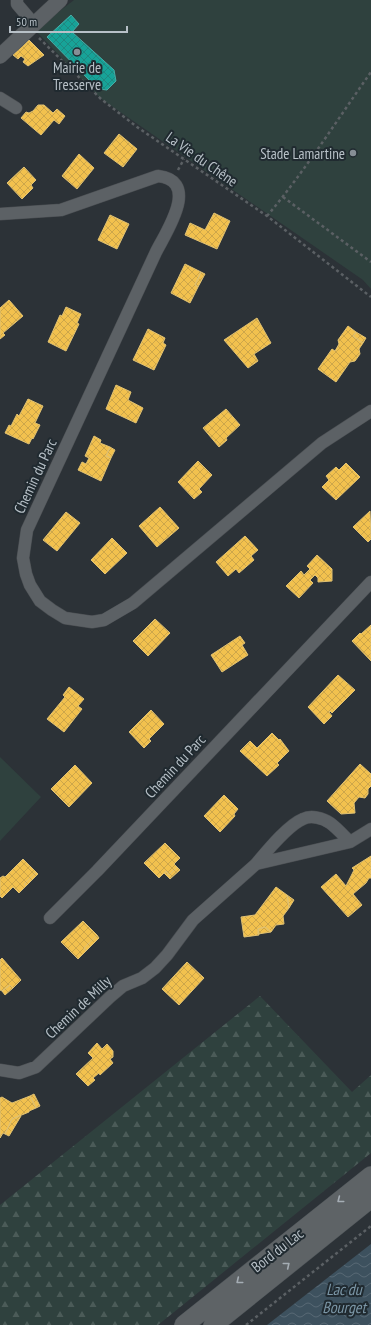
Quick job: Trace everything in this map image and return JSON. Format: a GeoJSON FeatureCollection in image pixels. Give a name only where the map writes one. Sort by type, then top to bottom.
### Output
{"type":"FeatureCollection","features":[{"type":"Feature","properties":{"kind":"main road","name":"Bord du Lac"},"geometry":{"type":"LineString","coordinates":[[184,1325],[371,1176]]}},
{"type":"Feature","properties":{"kind":"main road","name":"Bord du Lac"},"geometry":{"type":"LineString","coordinates":[[213,1325],[371,1198]]}},
{"type":"Feature","properties":{"kind":"street"},"geometry":{"type":"LineString","coordinates":[[17,0],[17,4],[32,26]]}},
{"type":"Feature","properties":{"kind":"street"},"geometry":{"type":"LineString","coordinates":[[0,56],[32,26],[53,2]]}},
{"type":"Feature","properties":{"kind":"street"},"geometry":{"type":"LineString","coordinates":[[0,98],[16,108]]}},
{"type":"Feature","properties":{"kind":"street","name":"Chemin du Parc"},"geometry":{"type":"LineString","coordinates":[[0,214],[61,210],[158,176],[166,177],[172,181],[177,188],[179,195],[177,211],[156,252],[27,530],[23,558],[30,585],[40,601],[65,618],[92,622],[104,620],[128,606],[322,443],[371,411]]}},
{"type":"Feature","properties":{"kind":"street","name":"Chemin du Parc"},"geometry":{"type":"LineString","coordinates":[[50,918],[97,871],[371,582]]}},
{"type":"Feature","properties":{"kind":"street","name":"Chemin de Milly"},"geometry":{"type":"LineString","coordinates":[[0,1070],[19,1072],[36,1068],[123,986],[142,978],[155,968],[193,920],[256,864],[289,829],[304,818],[320,818],[330,822],[350,842]]}},
{"type":"Feature","properties":{"kind":"street","name":"Chemin de Milly"},"geometry":{"type":"LineString","coordinates":[[256,864],[350,842],[371,828]]}},
{"type":"Feature","properties":{"kind":"path","name":"La Vie du Chêne"},"geometry":{"type":"LineString","coordinates":[[32,26],[107,104],[137,127],[267,216],[371,297]]}},
{"type":"Feature","properties":{"kind":"path"},"geometry":{"type":"LineString","coordinates":[[267,216],[283,197],[371,72]]}},
{"type":"Feature","properties":{"kind":"path"},"geometry":{"type":"LineString","coordinates":[[283,197],[371,262]]}},
{"type":"Feature","properties":{"kind":"path"},"geometry":{"type":"LineString","coordinates":[[246,1325],[371,1226]]}},
{"type":"Feature","properties":{"kind":"green space"},"geometry":{"type":"Polygon","coordinates":[[[74,0],[371,0],[371,289],[363,280],[100,98],[35,30],[74,0]]]}},
{"type":"Feature","properties":{"kind":"green space"},"geometry":{"type":"Polygon","coordinates":[[[0,757],[41,797],[0,841],[0,757]]]}},
{"type":"Feature","properties":{"kind":"green space"},"geometry":{"type":"Polygon","coordinates":[[[260,996],[352,1092],[371,1075],[371,1153],[158,1325],[0,1325],[0,1205],[260,996]]]}},
{"type":"Feature","properties":{"kind":"water","name":"Lac du Bourget"},"geometry":{"type":"Polygon","coordinates":[[[371,1244],[371,1325],[267,1325],[371,1244]]]}},
{"type":"Feature","properties":{"kind":"building: Homes"},"geometry":{"type":"Polygon","coordinates":[[[29,40],[44,55],[28,66],[23,62],[25,59],[21,56],[18,59],[13,55],[29,40]]]}},
{"type":"Feature","properties":{"kind":"building: Homes"},"geometry":{"type":"Polygon","coordinates":[[[38,105],[44,105],[53,113],[57,109],[65,116],[59,124],[54,120],[41,135],[21,118],[26,112],[29,113],[33,111],[38,105]]]}},
{"type":"Feature","properties":{"kind":"building: Homes"},"geometry":{"type":"Polygon","coordinates":[[[119,134],[137,149],[123,167],[104,153],[119,134]]]}},
{"type":"Feature","properties":{"kind":"building: Homes"},"geometry":{"type":"Polygon","coordinates":[[[79,154],[94,168],[77,189],[62,176],[79,154]]]}},
{"type":"Feature","properties":{"kind":"building: Homes"},"geometry":{"type":"Polygon","coordinates":[[[24,167],[36,180],[31,185],[33,188],[22,199],[7,183],[24,167]]]}},
{"type":"Feature","properties":{"kind":"building: Homes"},"geometry":{"type":"Polygon","coordinates":[[[214,213],[230,221],[217,249],[185,235],[190,223],[205,230],[214,213]]]}},
{"type":"Feature","properties":{"kind":"building: Homes"},"geometry":{"type":"Polygon","coordinates":[[[110,215],[129,224],[117,249],[98,240],[110,215]]]}},
{"type":"Feature","properties":{"kind":"building: Homes"},"geometry":{"type":"Polygon","coordinates":[[[185,264],[201,272],[195,285],[198,287],[190,303],[171,293],[185,264]]]}},
{"type":"Feature","properties":{"kind":"building: Homes"},"geometry":{"type":"Polygon","coordinates":[[[201,272],[205,274],[198,287],[195,285],[201,272]]]}},
{"type":"Feature","properties":{"kind":"building: Homes"},"geometry":{"type":"Polygon","coordinates":[[[9,300],[23,316],[3,333],[5,335],[0,339],[0,308],[9,300]]]}},
{"type":"Feature","properties":{"kind":"building: Homes"},"geometry":{"type":"Polygon","coordinates":[[[66,307],[81,314],[77,323],[79,324],[66,351],[48,342],[60,315],[62,316],[66,307]]]}},
{"type":"Feature","properties":{"kind":"building: Homes"},"geometry":{"type":"Polygon","coordinates":[[[257,318],[271,343],[254,354],[258,361],[248,368],[224,340],[257,318]]]}},
{"type":"Feature","properties":{"kind":"building: Homes"},"geometry":{"type":"Polygon","coordinates":[[[348,326],[356,332],[353,336],[363,343],[359,349],[360,354],[355,361],[350,362],[336,382],[318,369],[332,349],[335,351],[339,344],[338,340],[348,326]]]}},
{"type":"Feature","properties":{"kind":"building: Homes"},"geometry":{"type":"Polygon","coordinates":[[[148,329],[165,338],[163,343],[166,345],[154,370],[133,360],[148,329]]]}},
{"type":"Feature","properties":{"kind":"building: Homes"},"geometry":{"type":"Polygon","coordinates":[[[356,332],[366,338],[363,343],[353,336],[356,332]]]}},
{"type":"Feature","properties":{"kind":"building: Homes"},"geometry":{"type":"Polygon","coordinates":[[[116,385],[131,392],[128,400],[143,408],[136,423],[106,409],[116,385]]]}},
{"type":"Feature","properties":{"kind":"building: Homes"},"geometry":{"type":"Polygon","coordinates":[[[28,399],[43,406],[35,423],[40,425],[29,444],[5,433],[9,425],[11,426],[17,414],[19,416],[28,399]]]}},
{"type":"Feature","properties":{"kind":"building: Homes"},"geometry":{"type":"Polygon","coordinates":[[[226,409],[240,425],[219,447],[203,428],[226,409]]]}},
{"type":"Feature","properties":{"kind":"building: Homes"},"geometry":{"type":"Polygon","coordinates":[[[94,436],[101,440],[100,443],[110,447],[106,456],[111,458],[101,481],[78,470],[82,462],[86,464],[89,458],[85,456],[94,436]]]}},
{"type":"Feature","properties":{"kind":"building: Homes"},"geometry":{"type":"Polygon","coordinates":[[[110,447],[115,450],[111,458],[106,456],[110,447]]]}},
{"type":"Feature","properties":{"kind":"building: Homes"},"geometry":{"type":"Polygon","coordinates":[[[198,461],[212,475],[199,489],[202,492],[194,499],[178,482],[198,461]]]}},
{"type":"Feature","properties":{"kind":"building: Homes"},"geometry":{"type":"Polygon","coordinates":[[[346,463],[360,477],[336,500],[322,487],[329,480],[326,476],[336,467],[339,470],[346,463]]]}},
{"type":"Feature","properties":{"kind":"building: Homes"},"geometry":{"type":"Polygon","coordinates":[[[160,507],[179,528],[157,547],[139,526],[160,507]]]}},
{"type":"Feature","properties":{"kind":"building: Homes"},"geometry":{"type":"Polygon","coordinates":[[[370,511],[371,539],[368,542],[353,527],[370,511]]]}},
{"type":"Feature","properties":{"kind":"building: Homes"},"geometry":{"type":"Polygon","coordinates":[[[66,512],[80,523],[57,551],[43,540],[66,512]]]}},
{"type":"Feature","properties":{"kind":"building: Homes"},"geometry":{"type":"Polygon","coordinates":[[[245,536],[258,550],[251,556],[254,560],[239,573],[236,569],[228,576],[216,562],[245,536]]]}},
{"type":"Feature","properties":{"kind":"building: Homes"},"geometry":{"type":"Polygon","coordinates":[[[112,538],[127,553],[105,574],[91,560],[112,538]]]}},
{"type":"Feature","properties":{"kind":"building: Homes"},"geometry":{"type":"Polygon","coordinates":[[[317,555],[332,569],[332,581],[318,582],[318,578],[315,575],[310,580],[313,583],[299,598],[286,586],[301,571],[304,575],[310,569],[307,566],[317,555]]]}},
{"type":"Feature","properties":{"kind":"building: Homes"},"geometry":{"type":"Polygon","coordinates":[[[155,619],[170,633],[148,656],[133,641],[155,619]]]}},
{"type":"Feature","properties":{"kind":"building: Homes"},"geometry":{"type":"Polygon","coordinates":[[[371,625],[371,661],[352,641],[371,625]]]}},
{"type":"Feature","properties":{"kind":"building: Homes"},"geometry":{"type":"Polygon","coordinates":[[[240,636],[245,643],[242,645],[248,655],[222,672],[211,655],[240,636]]]}},
{"type":"Feature","properties":{"kind":"building: Homes"},"geometry":{"type":"Polygon","coordinates":[[[338,675],[355,690],[332,713],[330,711],[329,712],[332,716],[324,724],[308,707],[338,675]]]}},
{"type":"Feature","properties":{"kind":"building: Homes"},"geometry":{"type":"Polygon","coordinates":[[[69,687],[84,699],[78,706],[82,709],[64,732],[47,719],[65,697],[63,695],[69,687]]]}},
{"type":"Feature","properties":{"kind":"building: Homes"},"geometry":{"type":"Polygon","coordinates":[[[151,710],[164,724],[149,739],[151,741],[144,748],[129,732],[151,710]]]}},
{"type":"Feature","properties":{"kind":"building: Homes"},"geometry":{"type":"Polygon","coordinates":[[[272,733],[279,740],[280,739],[289,751],[277,763],[279,765],[267,776],[240,751],[250,741],[257,748],[272,733]]]}},
{"type":"Feature","properties":{"kind":"building: Homes"},"geometry":{"type":"Polygon","coordinates":[[[360,764],[371,774],[371,786],[368,789],[368,794],[365,798],[359,797],[354,803],[355,813],[341,814],[327,801],[360,764]]]}},
{"type":"Feature","properties":{"kind":"building: Homes"},"geometry":{"type":"Polygon","coordinates":[[[75,765],[92,783],[69,807],[51,789],[75,765]]]}},
{"type":"Feature","properties":{"kind":"building: Homes"},"geometry":{"type":"Polygon","coordinates":[[[224,795],[238,809],[234,814],[235,816],[220,832],[204,816],[224,795]]]}},
{"type":"Feature","properties":{"kind":"building: Homes"},"geometry":{"type":"Polygon","coordinates":[[[165,843],[180,858],[174,864],[177,867],[169,875],[166,871],[159,878],[144,863],[165,843]]]}},
{"type":"Feature","properties":{"kind":"building: Homes"},"geometry":{"type":"Polygon","coordinates":[[[371,856],[371,878],[369,878],[366,883],[353,894],[362,905],[348,917],[321,887],[336,874],[346,886],[354,870],[352,868],[371,856]]]}},
{"type":"Feature","properties":{"kind":"building: Homes"},"geometry":{"type":"Polygon","coordinates":[[[23,859],[36,872],[24,884],[26,886],[19,893],[13,887],[2,898],[0,896],[0,878],[3,876],[5,877],[23,859]]]}},
{"type":"Feature","properties":{"kind":"building: Homes"},"geometry":{"type":"Polygon","coordinates":[[[177,867],[180,870],[170,879],[164,873],[166,871],[169,875],[177,867]]]}},
{"type":"Feature","properties":{"kind":"building: Homes"},"geometry":{"type":"Polygon","coordinates":[[[36,872],[38,874],[26,886],[24,884],[36,872]]]}},
{"type":"Feature","properties":{"kind":"building: Homes"},"geometry":{"type":"Polygon","coordinates":[[[276,887],[287,895],[289,908],[283,916],[284,924],[276,925],[271,932],[265,927],[258,929],[259,935],[244,937],[241,917],[255,915],[276,887]]]}},
{"type":"Feature","properties":{"kind":"building: Homes"},"geometry":{"type":"Polygon","coordinates":[[[287,895],[294,900],[289,908],[287,895]]]}},
{"type":"Feature","properties":{"kind":"building: Homes"},"geometry":{"type":"Polygon","coordinates":[[[83,921],[97,935],[84,948],[86,951],[78,959],[61,942],[83,921]]]}},
{"type":"Feature","properties":{"kind":"building: Homes"},"geometry":{"type":"Polygon","coordinates":[[[265,927],[271,932],[258,934],[258,929],[265,927]]]}},
{"type":"Feature","properties":{"kind":"building: Homes"},"geometry":{"type":"Polygon","coordinates":[[[97,935],[99,938],[86,951],[84,948],[97,935]]]}},
{"type":"Feature","properties":{"kind":"building: Homes"},"geometry":{"type":"Polygon","coordinates":[[[2,958],[21,980],[13,988],[10,985],[2,991],[0,990],[0,960],[2,958]]]}},
{"type":"Feature","properties":{"kind":"building: Homes"},"geometry":{"type":"Polygon","coordinates":[[[187,962],[204,978],[179,1005],[162,989],[187,962]]]}},
{"type":"Feature","properties":{"kind":"building: Homes"},"geometry":{"type":"Polygon","coordinates":[[[10,985],[13,988],[5,995],[2,991],[10,985]]]}},
{"type":"Feature","properties":{"kind":"building: Homes"},"geometry":{"type":"Polygon","coordinates":[[[97,1043],[102,1049],[107,1044],[113,1051],[113,1057],[110,1059],[113,1063],[100,1075],[99,1073],[93,1078],[95,1080],[88,1086],[76,1074],[93,1058],[88,1053],[97,1043]]]}},
{"type":"Feature","properties":{"kind":"building: Homes"},"geometry":{"type":"Polygon","coordinates":[[[34,1094],[40,1106],[36,1108],[30,1096],[34,1094]]]}},
{"type":"Feature","properties":{"kind":"building: Homes"},"geometry":{"type":"Polygon","coordinates":[[[30,1096],[36,1108],[12,1119],[5,1134],[3,1133],[0,1138],[0,1098],[2,1097],[12,1103],[30,1096]]]}},
{"type":"Feature","properties":{"kind":"building: Homes"},"geometry":{"type":"Polygon","coordinates":[[[20,1115],[21,1116],[9,1136],[5,1134],[12,1119],[20,1115]]]}},
{"type":"Feature","properties":{"kind":"building: Public","name":"Mairie de Tresserve"},"geometry":{"type":"Polygon","coordinates":[[[71,15],[79,24],[72,32],[114,70],[116,81],[107,90],[99,89],[95,85],[93,86],[90,81],[47,37],[71,15]]]}},
{"type":"Feature","properties":{"kind":"place","name":"Mairie de Tresserve"},"geometry":{"type":"Point","coordinates":[77,52]}},
{"type":"Feature","properties":{"kind":"place","name":"Stade Lamartine"},"geometry":{"type":"Point","coordinates":[353,153]}}]}
